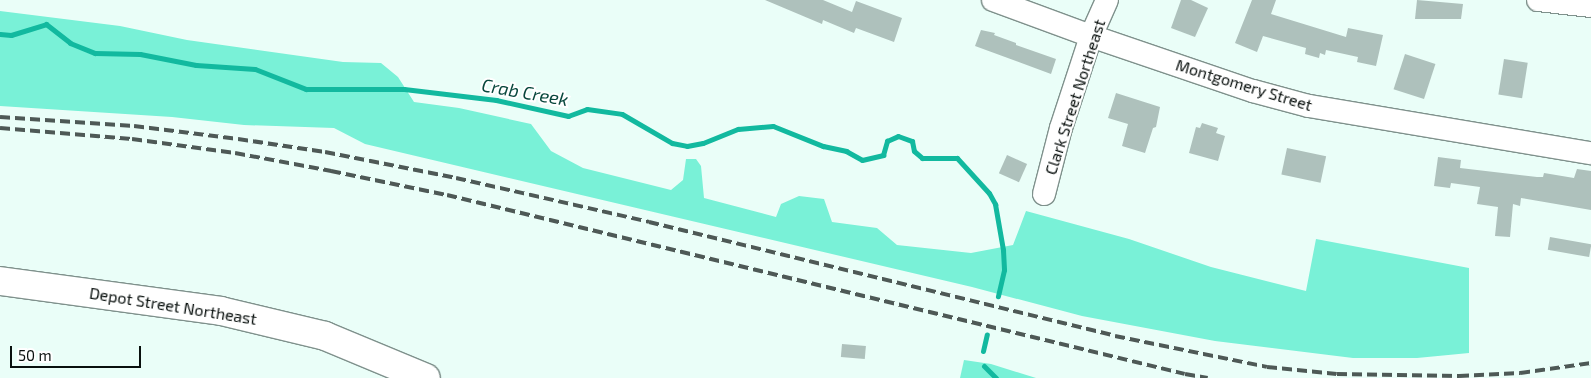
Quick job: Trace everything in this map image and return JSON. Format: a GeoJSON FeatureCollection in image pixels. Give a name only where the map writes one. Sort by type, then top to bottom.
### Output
{"type":"FeatureCollection","features":[{"type":"Feature","properties":{"kind":"main road","name":"Depot Street Northeast"},"geometry":{"type":"LineString","coordinates":[[0,281],[222,311],[325,336],[413,375]]}},
{"type":"Feature","properties":{"kind":"street","name":"Montgomery Street"},"geometry":{"type":"LineString","coordinates":[[993,0],[1090,36],[1253,91],[1309,106],[1591,153]]}},
{"type":"Feature","properties":{"kind":"street","name":"Clark Street Northeast"},"geometry":{"type":"LineString","coordinates":[[1044,194],[1061,128],[1090,36],[1107,0]]}},
{"type":"Feature","properties":{"kind":"street"},"geometry":{"type":"LineString","coordinates":[[1538,0],[1591,6]]}},
{"type":"Feature","properties":{"kind":"green space"},"geometry":{"type":"Polygon","coordinates":[[[0,11],[120,26],[187,40],[343,62],[381,63],[398,77],[414,102],[459,108],[531,124],[551,151],[583,168],[671,190],[683,180],[686,159],[696,159],[701,166],[704,198],[776,217],[781,204],[799,196],[824,199],[832,222],[877,228],[897,245],[971,253],[1013,245],[1026,211],[1129,239],[1211,267],[1306,291],[1316,239],[1469,268],[1469,353],[1417,358],[1353,358],[1215,341],[1082,316],[972,287],[365,144],[334,128],[244,125],[172,117],[0,106],[0,11]]]}},
{"type":"Feature","properties":{"kind":"green space"},"geometry":{"type":"Polygon","coordinates":[[[964,360],[991,364],[1036,378],[960,378],[964,360]]]}},
{"type":"Feature","properties":{"kind":"building"},"geometry":{"type":"Polygon","coordinates":[[[765,0],[823,0],[852,12],[856,1],[902,18],[894,42],[856,28],[854,33],[823,20],[822,24],[765,0]]]}},
{"type":"Feature","properties":{"kind":"building"},"geometry":{"type":"Polygon","coordinates":[[[1181,0],[1191,0],[1208,8],[1195,37],[1171,28],[1181,0]]]}},
{"type":"Feature","properties":{"kind":"building"},"geometry":{"type":"Polygon","coordinates":[[[1252,0],[1276,0],[1271,14],[1346,37],[1348,28],[1383,35],[1376,66],[1357,62],[1358,57],[1326,50],[1325,55],[1320,53],[1319,58],[1305,54],[1306,48],[1263,36],[1257,52],[1235,43],[1252,0]]]}},
{"type":"Feature","properties":{"kind":"building"},"geometry":{"type":"Polygon","coordinates":[[[1417,0],[1463,4],[1461,19],[1415,19],[1417,0]]]}},
{"type":"Feature","properties":{"kind":"building"},"geometry":{"type":"Polygon","coordinates":[[[981,30],[995,33],[994,35],[1016,43],[1016,45],[1056,59],[1051,74],[975,46],[981,30]]]}},
{"type":"Feature","properties":{"kind":"building"},"geometry":{"type":"Polygon","coordinates":[[[1405,54],[1435,64],[1424,99],[1394,89],[1405,54]]]}},
{"type":"Feature","properties":{"kind":"building"},"geometry":{"type":"Polygon","coordinates":[[[1504,59],[1528,63],[1522,98],[1498,95],[1504,59]]]}},
{"type":"Feature","properties":{"kind":"building"},"geometry":{"type":"Polygon","coordinates":[[[1116,93],[1160,107],[1156,127],[1153,128],[1145,153],[1122,146],[1128,124],[1108,118],[1116,93]]]}},
{"type":"Feature","properties":{"kind":"building"},"geometry":{"type":"Polygon","coordinates":[[[1202,123],[1218,128],[1216,133],[1225,136],[1218,161],[1189,153],[1196,127],[1200,128],[1202,123]]]}},
{"type":"Feature","properties":{"kind":"building"},"geometry":{"type":"Polygon","coordinates":[[[1287,148],[1326,156],[1321,183],[1281,174],[1287,148]]]}},
{"type":"Feature","properties":{"kind":"building"},"geometry":{"type":"Polygon","coordinates":[[[1007,155],[1027,164],[1019,182],[999,173],[1007,155]]]}},
{"type":"Feature","properties":{"kind":"building"},"geometry":{"type":"Polygon","coordinates":[[[1438,157],[1461,160],[1460,168],[1537,177],[1543,177],[1544,173],[1574,178],[1577,169],[1591,171],[1591,210],[1521,198],[1520,206],[1513,204],[1510,237],[1495,236],[1498,207],[1477,204],[1480,187],[1451,183],[1450,188],[1434,186],[1438,157]]]}},
{"type":"Feature","properties":{"kind":"building"},"geometry":{"type":"Polygon","coordinates":[[[1550,237],[1591,244],[1589,257],[1548,250],[1550,237]]]}},
{"type":"Feature","properties":{"kind":"building"},"geometry":{"type":"Polygon","coordinates":[[[842,344],[866,346],[865,359],[841,357],[842,344]]]}},
{"type":"Feature","properties":{"kind":"waterway","name":"Crab Creek"},"geometry":{"type":"LineString","coordinates":[[0,34],[11,35],[46,24],[70,43],[95,53],[140,54],[196,65],[255,69],[306,89],[404,89],[496,100],[568,116],[587,109],[622,114],[672,143],[687,146],[703,143],[738,129],[773,126],[823,146],[846,151],[862,160],[883,155],[887,141],[898,136],[912,141],[914,151],[922,158],[957,158],[989,193],[995,204],[1003,250],[1004,270],[998,296]]}},
{"type":"Feature","properties":{"kind":"waterway","name":"Crab Creek"},"geometry":{"type":"LineString","coordinates":[[983,351],[987,334]]}},
{"type":"Feature","properties":{"kind":"waterway","name":"Crab Creek"},"geometry":{"type":"LineString","coordinates":[[984,366],[996,378]]}},
{"type":"Feature","properties":{"kind":"railway"},"geometry":{"type":"LineString","coordinates":[[0,117],[134,126],[325,152],[456,178],[649,222],[1115,336],[1267,367],[1337,374],[1459,376],[1520,373],[1591,363]]}},
{"type":"Feature","properties":{"kind":"railway"},"geometry":{"type":"LineString","coordinates":[[0,128],[132,139],[235,153],[447,195],[1208,378]]}}]}
